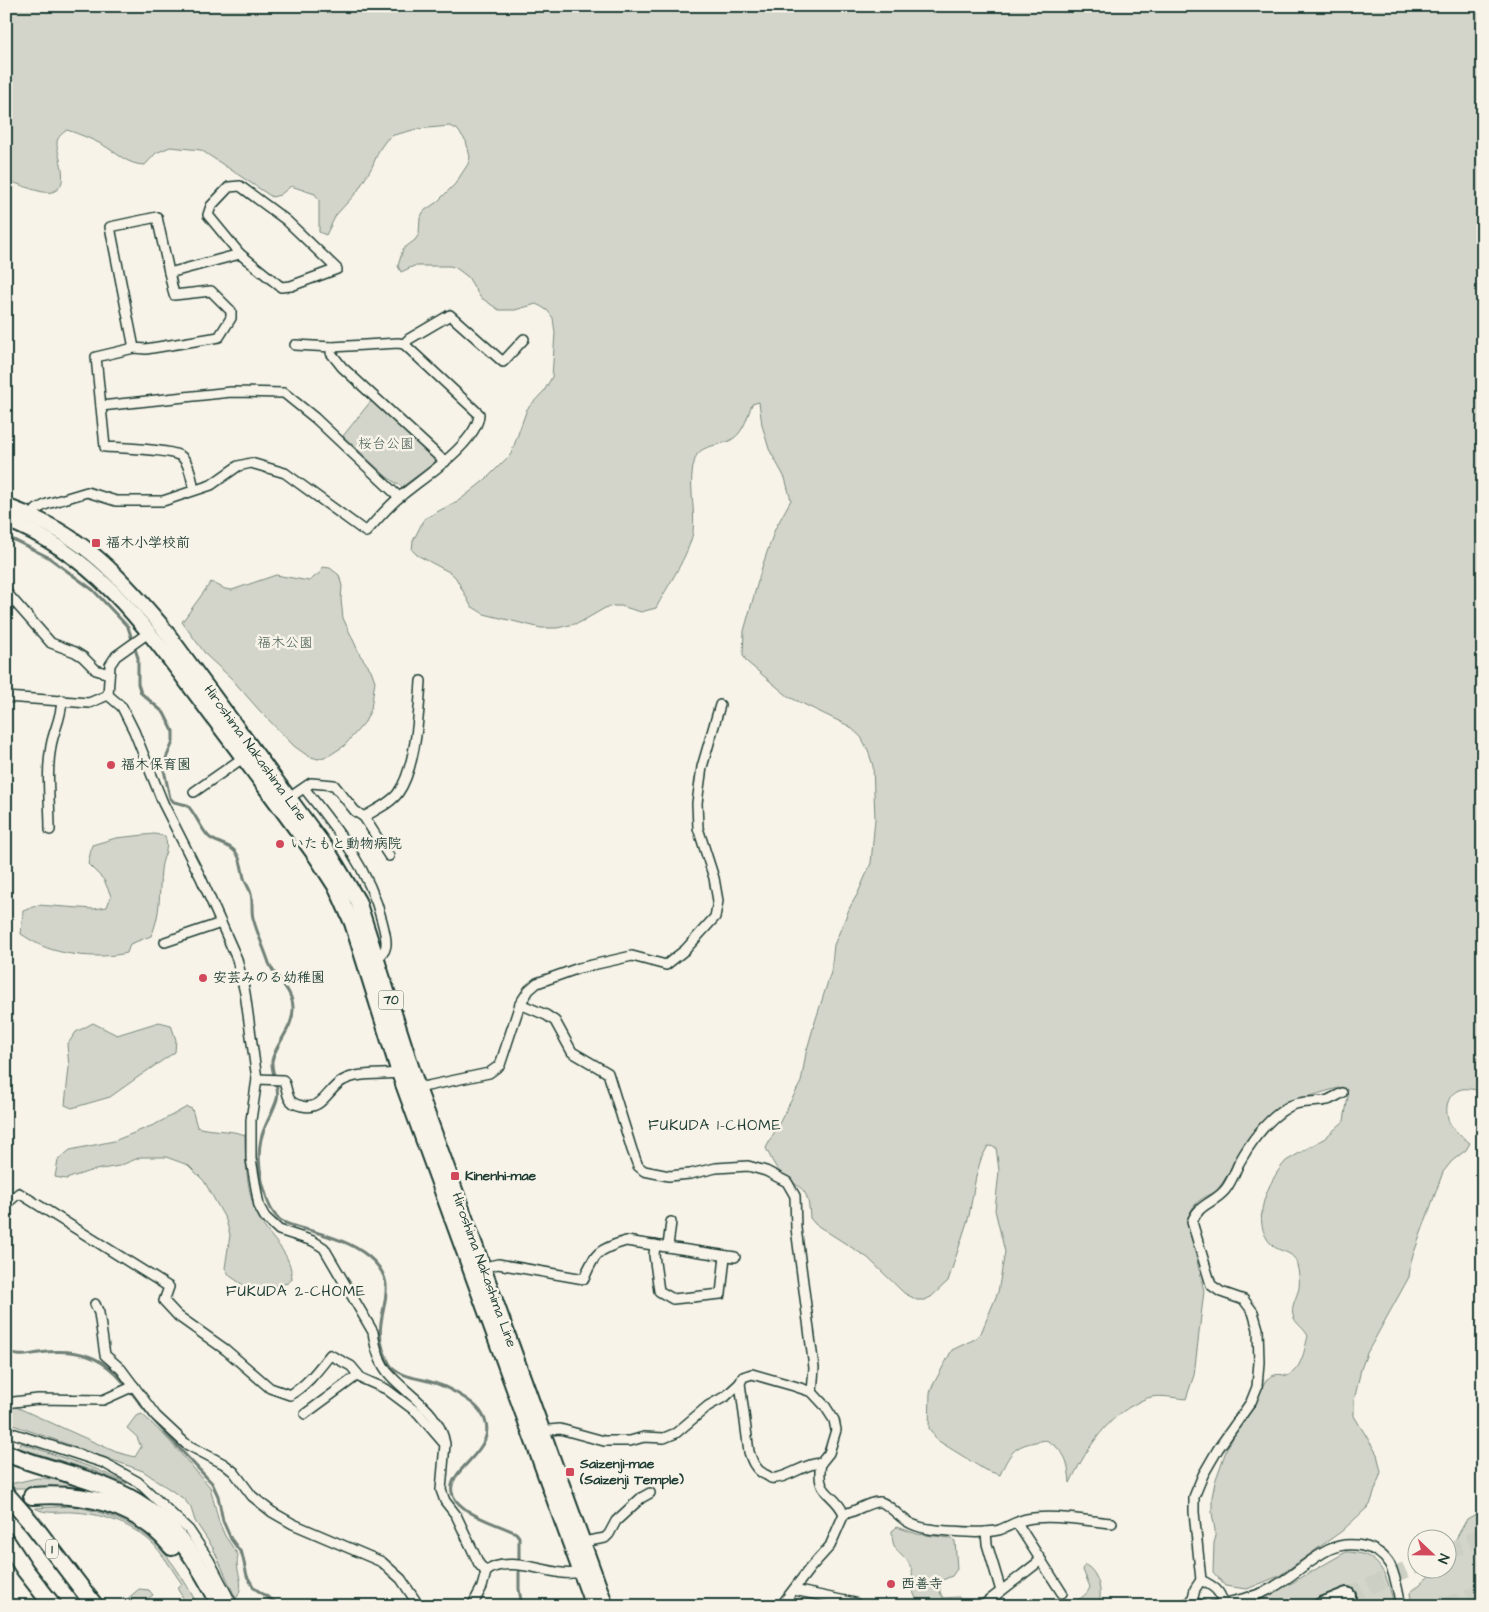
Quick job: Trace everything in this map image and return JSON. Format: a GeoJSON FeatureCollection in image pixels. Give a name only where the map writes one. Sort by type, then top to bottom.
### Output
{"type":"FeatureCollection","features":[{"type":"Feature","properties":{"kind":"highway"},"geometry":{"type":"LineString","coordinates":[[6,1453],[116,1490],[150,1510],[164,1521],[187,1548],[221,1606]]}},
{"type":"Feature","properties":{"kind":"highway","name":"1"},"geometry":{"type":"LineString","coordinates":[[6,1494],[34,1526],[95,1606]]}},
{"type":"Feature","properties":{"kind":"highway"},"geometry":{"type":"LineString","coordinates":[[32,1496],[60,1494],[89,1497],[119,1507],[147,1522],[170,1544],[182,1559],[209,1606]]}},
{"type":"Feature","properties":{"kind":"highway"},"geometry":{"type":"LineString","coordinates":[[6,1541],[25,1570],[53,1606]]}},
{"type":"Feature","properties":{"kind":"highway"},"geometry":{"type":"LineString","coordinates":[[1322,1606],[1347,1596]]}},
{"type":"Feature","properties":{"kind":"main road","name":"Hiroshima Nakashima Line"},"geometry":{"type":"LineString","coordinates":[[6,506],[28,521],[69,535],[102,561],[133,591],[155,628],[248,754],[337,889],[371,960],[412,1090],[477,1270],[587,1571],[606,1606]]}},
{"type":"Feature","properties":{"kind":"main road","name":"Hiroshima Nakashima Line"},"geometry":{"type":"LineString","coordinates":[[6,520],[28,521]]}},
{"type":"Feature","properties":{"kind":"main road","name":"Hiroshima Nakashima Line"},"geometry":{"type":"LineString","coordinates":[[248,754],[289,798],[328,852],[358,901],[399,1073],[412,1090]]}},
{"type":"Feature","properties":{"kind":"main road","name":"Hiroshima Nakashima Line"},"geometry":{"type":"LineString","coordinates":[[537,1432],[583,1542],[593,1606]]}},
{"type":"Feature","properties":{"kind":"street"},"geometry":{"type":"LineString","coordinates":[[229,186],[240,186],[286,220],[337,270],[291,286],[280,287],[240,254],[208,215],[211,206],[229,186]]}},
{"type":"Feature","properties":{"kind":"street"},"geometry":{"type":"LineString","coordinates":[[134,348],[110,227],[157,217],[174,295],[211,291],[230,311],[231,318],[219,337],[146,349],[134,348],[96,357],[105,447],[168,452],[182,457],[187,465],[194,490]]}},
{"type":"Feature","properties":{"kind":"street"},"geometry":{"type":"LineString","coordinates":[[168,273],[240,254]]}},
{"type":"Feature","properties":{"kind":"street"},"geometry":{"type":"LineString","coordinates":[[404,344],[409,339],[450,315],[503,362],[524,339]]}},
{"type":"Feature","properties":{"kind":"street"},"geometry":{"type":"LineString","coordinates":[[28,521],[47,504],[87,492],[116,501],[163,501],[211,485],[238,466],[251,463],[285,473],[366,532],[399,497],[445,462],[473,432],[478,423],[479,414],[404,344],[295,345]]}},
{"type":"Feature","properties":{"kind":"street"},"geometry":{"type":"LineString","coordinates":[[332,346],[332,353],[342,367],[445,462]]}},
{"type":"Feature","properties":{"kind":"street"},"geometry":{"type":"LineString","coordinates":[[101,406],[231,392],[261,391],[284,393],[315,418],[399,497]]}},
{"type":"Feature","properties":{"kind":"street"},"geometry":{"type":"LineString","coordinates":[[6,592],[51,643],[75,652],[96,670],[109,674]]}},
{"type":"Feature","properties":{"kind":"street"},"geometry":{"type":"LineString","coordinates":[[108,695],[110,665],[116,656],[155,628]]}},
{"type":"Feature","properties":{"kind":"street"},"geometry":{"type":"LineString","coordinates":[[364,817],[392,800],[401,788],[416,740],[421,681]]}},
{"type":"Feature","properties":{"kind":"street"},"geometry":{"type":"LineString","coordinates":[[6,697],[89,703],[108,695]]}},
{"type":"Feature","properties":{"kind":"street"},"geometry":{"type":"LineString","coordinates":[[108,695],[122,707],[134,731],[163,803],[238,959],[257,1079],[251,1120],[251,1140],[259,1206],[265,1217],[279,1230],[313,1241],[324,1248],[373,1332],[375,1346],[390,1375],[427,1409],[439,1426],[444,1437],[442,1490],[445,1501],[456,1515],[479,1564],[486,1572]]}},
{"type":"Feature","properties":{"kind":"street"},"geometry":{"type":"LineString","coordinates":[[50,830],[49,782],[51,746],[61,715],[62,700]]}},
{"type":"Feature","properties":{"kind":"street"},"geometry":{"type":"LineString","coordinates":[[412,1090],[496,1070],[500,1066],[507,1047],[520,1004],[529,990],[537,983],[579,968],[632,956],[666,965],[685,950],[715,917],[718,900],[714,878],[698,828],[697,803],[702,767],[720,705]]}},
{"type":"Feature","properties":{"kind":"street"},"geometry":{"type":"LineString","coordinates":[[194,792],[248,754]]}},
{"type":"Feature","properties":{"kind":"street"},"geometry":{"type":"LineString","coordinates":[[289,798],[311,783],[334,785],[355,811],[364,817],[389,856]]}},
{"type":"Feature","properties":{"kind":"street"},"geometry":{"type":"LineString","coordinates":[[304,788],[343,837],[377,899],[384,928],[386,950],[384,954],[371,960]]}},
{"type":"Feature","properties":{"kind":"street"},"geometry":{"type":"LineString","coordinates":[[165,942],[221,923]]}},
{"type":"Feature","properties":{"kind":"street"},"geometry":{"type":"LineString","coordinates":[[520,1004],[555,1021],[572,1052],[608,1073],[632,1150],[638,1166],[644,1171],[669,1176],[690,1174],[716,1168],[748,1166],[787,1182],[795,1196],[796,1228],[814,1368],[812,1392]]}},
{"type":"Feature","properties":{"kind":"street"},"geometry":{"type":"LineString","coordinates":[[257,1079],[283,1080],[289,1099],[297,1105],[307,1108],[315,1107],[333,1088],[343,1081],[354,1077],[399,1073]]}},
{"type":"Feature","properties":{"kind":"street"},"geometry":{"type":"LineString","coordinates":[[1192,1602],[1195,1589],[1201,1580],[1194,1497],[1203,1475],[1218,1449],[1251,1402],[1256,1387],[1259,1362],[1258,1328],[1253,1312],[1244,1300],[1221,1292],[1211,1285],[1192,1222],[1200,1208],[1214,1200],[1224,1190],[1248,1146],[1282,1111],[1292,1104],[1329,1100],[1342,1093]]}},
{"type":"Feature","properties":{"kind":"street"},"geometry":{"type":"LineString","coordinates":[[6,1204],[18,1193],[169,1287],[164,1300],[178,1316],[226,1350],[270,1388],[290,1395],[299,1390],[310,1379],[330,1355],[351,1366],[361,1378],[386,1390],[418,1413],[444,1444]]}},
{"type":"Feature","properties":{"kind":"street"},"geometry":{"type":"LineString","coordinates":[[668,1246],[671,1222]]}},
{"type":"Feature","properties":{"kind":"street"},"geometry":{"type":"LineString","coordinates":[[477,1270],[498,1264],[584,1279],[591,1261],[598,1253],[626,1241],[735,1257]]}},
{"type":"Feature","properties":{"kind":"street"},"geometry":{"type":"LineString","coordinates":[[655,1245],[654,1256],[659,1291],[673,1299],[721,1294],[726,1256]]}},
{"type":"Feature","properties":{"kind":"street"},"geometry":{"type":"LineString","coordinates":[[95,1304],[99,1313],[105,1355],[121,1369],[156,1416],[186,1444],[224,1464],[234,1472],[252,1496],[272,1512],[293,1524],[382,1562],[400,1579],[419,1606]]}},
{"type":"Feature","properties":{"kind":"street"},"geometry":{"type":"LineString","coordinates":[[537,1432],[560,1429],[604,1441],[664,1438],[676,1432],[708,1406],[726,1396],[740,1383],[743,1377],[752,1374],[812,1392],[825,1406],[834,1420],[836,1430],[829,1453],[823,1458],[821,1463],[820,1484],[825,1492],[841,1507],[844,1514],[830,1546],[810,1568],[781,1606]]}},
{"type":"Feature","properties":{"kind":"street"},"geometry":{"type":"LineString","coordinates":[[305,1414],[358,1375]]}},
{"type":"Feature","properties":{"kind":"street"},"geometry":{"type":"LineString","coordinates":[[740,1383],[749,1452],[752,1462],[761,1472],[771,1478],[813,1463],[821,1463]]}},
{"type":"Feature","properties":{"kind":"street"},"geometry":{"type":"LineString","coordinates":[[6,1403],[38,1399],[103,1400],[134,1386]]}},
{"type":"Feature","properties":{"kind":"street"},"geometry":{"type":"LineString","coordinates":[[7,1435],[104,1463],[138,1482],[189,1530],[209,1560],[233,1606]]}},
{"type":"Feature","properties":{"kind":"street"},"geometry":{"type":"LineString","coordinates":[[583,1542],[605,1538],[616,1521],[641,1498],[650,1493]]}},
{"type":"Feature","properties":{"kind":"street"},"geometry":{"type":"LineString","coordinates":[[844,1514],[880,1502],[909,1524],[948,1530],[986,1532],[1028,1519],[1040,1518],[1066,1518],[1112,1523]]}},
{"type":"Feature","properties":{"kind":"street"},"geometry":{"type":"LineString","coordinates":[[1017,1523],[1062,1593]]}},
{"type":"Feature","properties":{"kind":"street"},"geometry":{"type":"LineString","coordinates":[[986,1532],[987,1544],[1001,1591]]}},
{"type":"Feature","properties":{"kind":"street"},"geometry":{"type":"LineString","coordinates":[[1212,1606],[1264,1592],[1302,1569],[1328,1550],[1342,1545],[1368,1547],[1390,1564],[1401,1606]]}},
{"type":"Feature","properties":{"kind":"street"},"geometry":{"type":"LineString","coordinates":[[982,1606],[1041,1560]]}},
{"type":"Feature","properties":{"kind":"street"},"geometry":{"type":"LineString","coordinates":[[472,1606],[482,1587],[486,1572],[495,1566],[525,1566],[564,1573],[587,1571]]}},
{"type":"Feature","properties":{"kind":"street"},"geometry":{"type":"LineString","coordinates":[[1201,1580],[1214,1587],[1221,1594],[1223,1604]]}},
{"type":"Feature","properties":{"kind":"street"},"geometry":{"type":"LineString","coordinates":[[794,1590],[855,1603],[856,1606]]}},
{"type":"Feature","properties":{"kind":"street"},"geometry":{"type":"LineString","coordinates":[[1178,1606],[1192,1602],[1204,1606]]}},
{"type":"Feature","properties":{"kind":"green space"},"geometry":{"type":"Polygon","coordinates":[[[6,6],[1483,6],[1483,1091],[1461,1089],[1451,1096],[1447,1104],[1450,1124],[1456,1132],[1470,1143],[1466,1150],[1452,1161],[1443,1172],[1411,1261],[1409,1277],[1367,1353],[1361,1369],[1354,1401],[1354,1416],[1377,1454],[1381,1472],[1370,1505],[1342,1531],[1279,1576],[1247,1589],[1225,1586],[1213,1572],[1216,1536],[1212,1513],[1212,1497],[1215,1482],[1227,1448],[1266,1380],[1276,1375],[1287,1376],[1296,1369],[1302,1359],[1308,1336],[1295,1320],[1292,1311],[1299,1286],[1297,1265],[1290,1254],[1275,1248],[1265,1236],[1262,1225],[1264,1202],[1273,1179],[1286,1161],[1325,1138],[1344,1121],[1348,1096],[1342,1087],[1295,1102],[1272,1114],[1254,1131],[1216,1191],[1194,1206],[1188,1222],[1204,1291],[1194,1375],[1186,1399],[1164,1396],[1146,1398],[1122,1412],[1096,1439],[1070,1483],[1065,1457],[1058,1448],[1046,1440],[1028,1444],[1017,1449],[1008,1458],[1000,1475],[985,1470],[937,1440],[929,1428],[930,1393],[933,1385],[952,1350],[975,1339],[981,1333],[998,1292],[1005,1252],[995,1210],[999,1171],[996,1147],[988,1146],[981,1159],[969,1216],[948,1281],[931,1297],[924,1300],[917,1300],[904,1293],[868,1258],[815,1224],[810,1218],[808,1199],[805,1194],[799,1186],[780,1172],[772,1161],[766,1148],[801,1082],[806,1053],[831,972],[834,945],[871,863],[875,819],[873,766],[861,737],[849,726],[789,697],[747,662],[743,655],[744,631],[762,567],[775,529],[791,500],[785,478],[769,449],[762,425],[759,402],[752,404],[745,423],[734,438],[702,450],[695,459],[692,477],[694,523],[691,541],[656,608],[641,612],[621,606],[613,606],[605,608],[579,623],[557,628],[541,628],[484,614],[471,606],[456,578],[451,573],[417,555],[412,550],[413,541],[424,519],[461,499],[486,479],[511,454],[527,409],[544,391],[552,377],[555,333],[553,318],[542,307],[536,304],[515,310],[499,310],[480,297],[468,277],[456,268],[450,266],[414,266],[401,272],[398,266],[403,249],[415,240],[419,234],[420,218],[424,211],[437,202],[455,184],[468,164],[470,157],[466,141],[457,129],[450,126],[417,129],[394,135],[387,139],[379,150],[372,167],[357,192],[336,215],[326,235],[319,232],[319,200],[315,194],[291,186],[280,195],[272,197],[201,150],[170,147],[156,153],[145,165],[128,161],[103,145],[67,130],[60,136],[57,142],[63,177],[62,183],[58,189],[52,192],[36,190],[6,180],[6,6]]]}},
{"type":"Feature","properties":{"kind":"green space","name":"桜台公園"},"geometry":{"type":"Polygon","coordinates":[[[371,401],[434,457],[434,463],[402,487],[387,477],[343,436],[371,401]]]}},
{"type":"Feature","properties":{"kind":"green space","name":"福木公園"},"geometry":{"type":"Polygon","coordinates":[[[322,567],[330,568],[339,575],[342,586],[343,618],[360,655],[371,670],[375,681],[371,709],[365,722],[344,746],[330,755],[318,759],[308,756],[294,746],[230,677],[207,656],[182,622],[211,582],[225,589],[232,590],[276,575],[309,581],[321,572],[322,567]]]}},
{"type":"Feature","properties":{"kind":"green space"},"geometry":{"type":"Polygon","coordinates":[[[154,834],[165,836],[167,846],[161,870],[157,920],[151,936],[130,944],[127,953],[94,956],[70,954],[47,948],[21,934],[23,911],[38,905],[94,909],[107,907],[111,896],[104,880],[88,864],[92,845],[116,838],[154,834]]]}},
{"type":"Feature","properties":{"kind":"green space"},"geometry":{"type":"Polygon","coordinates":[[[159,1022],[171,1025],[176,1040],[175,1052],[110,1097],[72,1108],[65,1105],[69,1067],[67,1045],[76,1032],[93,1023],[117,1035],[159,1022]]]}},
{"type":"Feature","properties":{"kind":"green space"},"geometry":{"type":"Polygon","coordinates":[[[187,1107],[192,1109],[197,1127],[245,1135],[246,1168],[253,1203],[261,1222],[289,1262],[292,1279],[288,1283],[252,1291],[230,1276],[225,1268],[230,1235],[226,1220],[204,1181],[188,1165],[166,1157],[141,1157],[119,1166],[90,1171],[66,1179],[55,1177],[58,1160],[70,1150],[114,1141],[156,1124],[187,1107]]]}},
{"type":"Feature","properties":{"kind":"green space"},"geometry":{"type":"Polygon","coordinates":[[[14,1406],[116,1452],[135,1457],[141,1447],[137,1437],[127,1428],[136,1416],[142,1414],[166,1437],[210,1487],[219,1522],[225,1536],[238,1555],[240,1587],[236,1599],[213,1548],[195,1521],[191,1508],[184,1499],[143,1471],[6,1421],[6,1408],[14,1406]]]}},
{"type":"Feature","properties":{"kind":"green space"},"geometry":{"type":"Polygon","coordinates":[[[21,1443],[96,1469],[127,1483],[19,1448],[21,1443]]]}},
{"type":"Feature","properties":{"kind":"green space"},"geometry":{"type":"Polygon","coordinates":[[[37,1478],[61,1481],[101,1493],[75,1488],[14,1488],[10,1484],[37,1478]]]}},
{"type":"Feature","properties":{"kind":"green space"},"geometry":{"type":"Polygon","coordinates":[[[73,1506],[117,1519],[149,1538],[163,1551],[175,1567],[198,1606],[188,1606],[177,1588],[182,1584],[163,1556],[150,1541],[133,1529],[114,1520],[93,1514],[48,1512],[35,1508],[73,1506]]]}},
{"type":"Feature","properties":{"kind":"green space"},"geometry":{"type":"Polygon","coordinates":[[[1483,1510],[1483,1606],[1412,1606],[1410,1593],[1425,1580],[1456,1580],[1456,1539],[1467,1519],[1483,1510]]]}},
{"type":"Feature","properties":{"kind":"green space"},"geometry":{"type":"Polygon","coordinates":[[[897,1527],[917,1534],[950,1538],[955,1541],[957,1569],[952,1576],[940,1581],[940,1592],[943,1598],[959,1597],[958,1606],[920,1606],[913,1590],[911,1568],[905,1557],[896,1549],[892,1539],[892,1531],[897,1527]]]}},
{"type":"Feature","properties":{"kind":"green space"},"geometry":{"type":"Polygon","coordinates":[[[1346,1552],[1362,1554],[1376,1562],[1385,1575],[1394,1606],[1353,1606],[1347,1588],[1298,1606],[1246,1606],[1267,1597],[1346,1552]]]}},
{"type":"Feature","properties":{"kind":"green space"},"geometry":{"type":"Polygon","coordinates":[[[1085,1565],[1093,1571],[1098,1581],[1099,1603],[1091,1606],[1066,1606],[1080,1598],[1090,1587],[1083,1570],[1085,1565]]]}},
{"type":"Feature","properties":{"kind":"green space"},"geometry":{"type":"Polygon","coordinates":[[[139,1589],[149,1590],[153,1595],[144,1606],[119,1606],[139,1589]]]}},
{"type":"Feature","properties":{"kind":"waterway"},"geometry":{"type":"LineString","coordinates":[[6,536],[48,557],[93,590],[128,627],[138,658],[138,684],[141,693],[164,713],[173,731],[173,742],[164,763],[170,798],[174,802],[187,805],[209,837],[231,848],[237,854],[251,894],[252,915],[269,963],[292,1001],[293,1015],[291,1022],[272,1061],[278,1094],[264,1129],[260,1146],[259,1160],[268,1202],[280,1220],[342,1241],[368,1256],[379,1267],[385,1278],[386,1289],[380,1336],[383,1349],[391,1366],[405,1375],[437,1384],[450,1390],[471,1402],[480,1411],[487,1427],[484,1441],[457,1475],[452,1487],[454,1498],[468,1511],[516,1533],[519,1537],[519,1589],[522,1606]]}},
{"type":"Feature","properties":{"kind":"waterway"},"geometry":{"type":"LineString","coordinates":[[6,1351],[19,1355],[45,1352],[82,1354],[98,1360],[115,1373],[143,1408],[212,1483],[218,1496],[223,1521],[231,1539],[242,1554],[247,1576],[254,1588],[281,1606]]}},
{"type":"Feature","properties":{"kind":"tunnel"},"geometry":{"type":"LineString","coordinates":[[1456,1547],[1483,1535]]}},
{"type":"Feature","properties":{"kind":"tunnel"},"geometry":{"type":"LineString","coordinates":[[1347,1596],[1406,1569]]}},
{"type":"Feature","properties":{"kind":"tunnel"},"geometry":{"type":"LineString","coordinates":[[1445,1606],[1483,1591]]}},
{"type":"Feature","properties":{"kind":"place","name":"福木小学校前"},"geometry":{"type":"Point","coordinates":[96,543]}},
{"type":"Feature","properties":{"kind":"place","name":"福木保育園"},"geometry":{"type":"Point","coordinates":[111,765]}},
{"type":"Feature","properties":{"kind":"place","name":"いたもと動物病院"},"geometry":{"type":"Point","coordinates":[280,844]}},
{"type":"Feature","properties":{"kind":"place","name":"安芸みのる幼稚園"},"geometry":{"type":"Point","coordinates":[203,978]}},
{"type":"Feature","properties":{"kind":"place","name":"Kinenhi-mae"},"geometry":{"type":"Point","coordinates":[455,1176]}},
{"type":"Feature","properties":{"kind":"place","name":"Saizenji-mae (Saizenji Temple)"},"geometry":{"type":"Point","coordinates":[570,1472]}},
{"type":"Feature","properties":{"kind":"place","name":"西善寺"},"geometry":{"type":"Point","coordinates":[891,1584]}},
{"type":"Feature","properties":{"kind":"district","name":"FUKUDA 1-CHOME"},"geometry":{"type":"Point","coordinates":[715,1125]}},
{"type":"Feature","properties":{"kind":"district","name":"FUKUDA 2-CHOME"},"geometry":{"type":"Point","coordinates":[296,1291]}}]}
